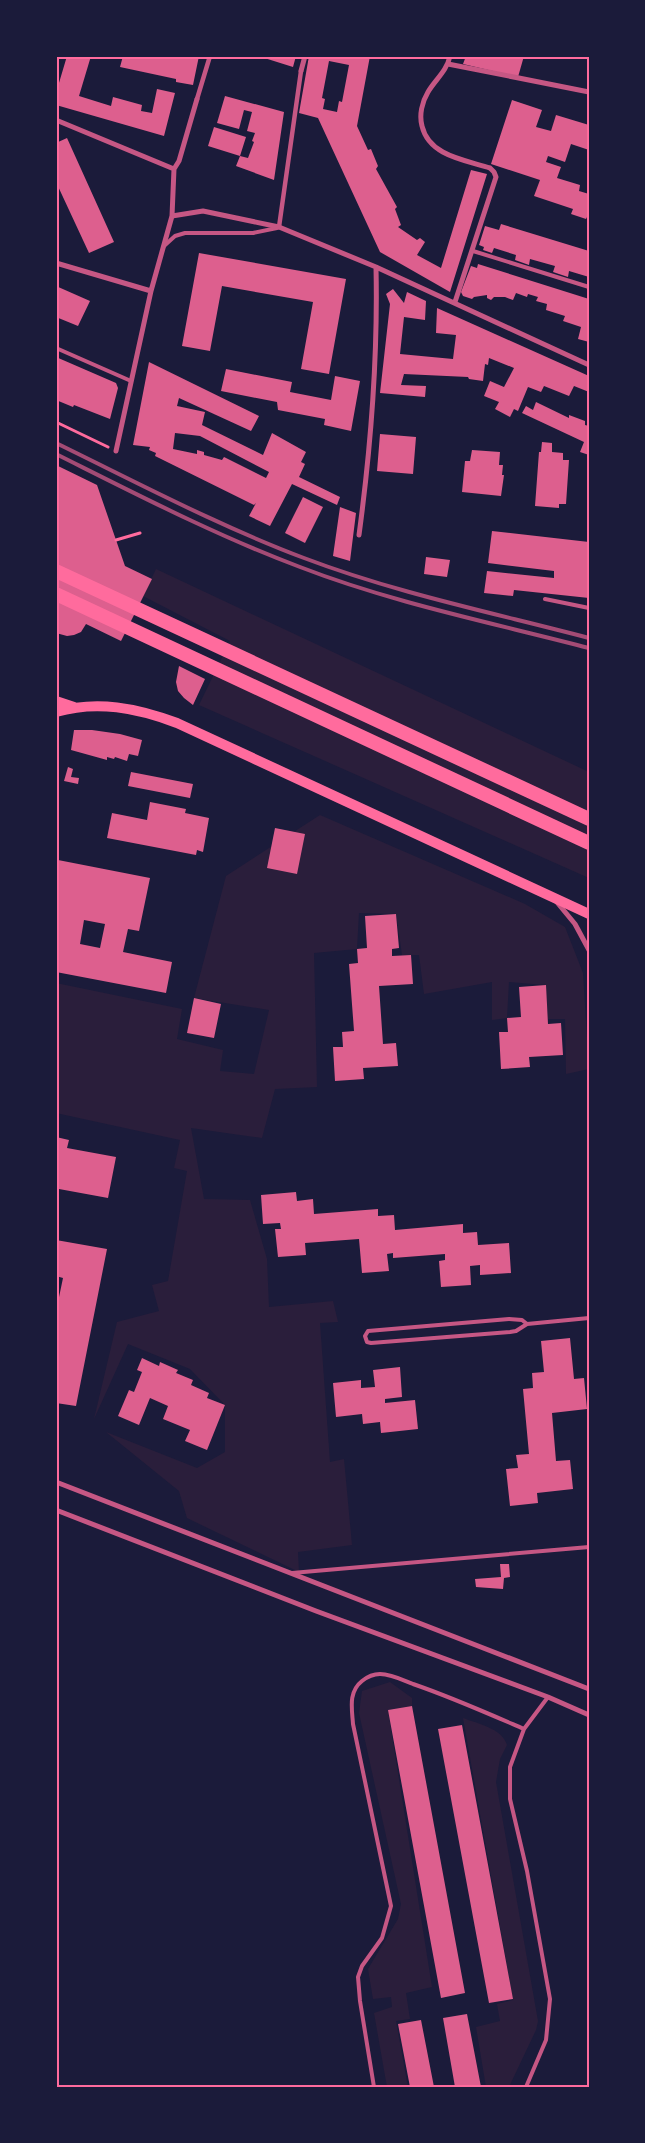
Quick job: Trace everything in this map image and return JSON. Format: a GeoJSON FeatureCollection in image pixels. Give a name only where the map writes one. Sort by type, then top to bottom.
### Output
{"type":"FeatureCollection","features":[{"type":"Feature","properties":{"kind":"highway"},"geometry":{"type":"LineString","coordinates":[[56,571],[589,820]]}},
{"type":"Feature","properties":{"kind":"highway"},"geometry":{"type":"LineString","coordinates":[[56,594],[589,843]]}},
{"type":"Feature","properties":{"kind":"main road"},"geometry":{"type":"LineString","coordinates":[[56,701],[75,707]]}},
{"type":"Feature","properties":{"kind":"main road"},"geometry":{"type":"LineString","coordinates":[[56,712],[75,707],[126,708],[179,724],[589,914]]}},
{"type":"Feature","properties":{"kind":"street"},"geometry":{"type":"LineString","coordinates":[[116,451],[151,291],[172,216],[174,170],[179,161],[210,56]]}},
{"type":"Feature","properties":{"kind":"street"},"geometry":{"type":"LineString","coordinates":[[279,227],[301,71],[305,56]]}},
{"type":"Feature","properties":{"kind":"street"},"geometry":{"type":"LineString","coordinates":[[450,56],[448,64],[428,92],[423,104],[420,120],[422,129],[427,138],[440,151],[492,170],[496,177],[455,302]]}},
{"type":"Feature","properties":{"kind":"street"},"geometry":{"type":"LineString","coordinates":[[448,64],[589,92]]}},
{"type":"Feature","properties":{"kind":"street"},"geometry":{"type":"LineString","coordinates":[[56,120],[174,170]]}},
{"type":"Feature","properties":{"kind":"street"},"geometry":{"type":"LineString","coordinates":[[172,216],[203,211],[279,227],[376,266],[523,336],[589,365]]}},
{"type":"Feature","properties":{"kind":"street"},"geometry":{"type":"LineString","coordinates":[[56,263],[151,291]]}},
{"type":"Feature","properties":{"kind":"street"},"geometry":{"type":"LineString","coordinates":[[359,535],[369,463],[375,370],[376,266]]}},
{"type":"Feature","properties":{"kind":"street"},"geometry":{"type":"LineString","coordinates":[[554,899],[575,924],[589,950]]}},
{"type":"Feature","properties":{"kind":"street"},"geometry":{"type":"LineString","coordinates":[[56,1482],[589,1689]]}},
{"type":"Feature","properties":{"kind":"street"},"geometry":{"type":"LineString","coordinates":[[56,1510],[316,1611],[548,1697],[589,1715]]}},
{"type":"Feature","properties":{"kind":"lane"},"geometry":{"type":"LineString","coordinates":[[163,247],[175,236],[185,233],[252,233],[279,227]]}},
{"type":"Feature","properties":{"kind":"lane"},"geometry":{"type":"LineString","coordinates":[[473,250],[589,287]]}},
{"type":"Feature","properties":{"kind":"lane"},"geometry":{"type":"LineString","coordinates":[[56,348],[131,381]]}},
{"type":"Feature","properties":{"kind":"lane"},"geometry":{"type":"LineString","coordinates":[[545,600],[589,608]]}},
{"type":"Feature","properties":{"kind":"lane"},"geometry":{"type":"LineString","coordinates":[[527,1324],[522,1320],[509,1319],[368,1331],[365,1336],[368,1342],[371,1343],[510,1332],[516,1331],[527,1324],[589,1318]]}},
{"type":"Feature","properties":{"kind":"lane"},"geometry":{"type":"LineString","coordinates":[[291,1573],[589,1547]]}},
{"type":"Feature","properties":{"kind":"lane"},"geometry":{"type":"LineString","coordinates":[[374,2087],[358,1977],[362,1966],[382,1938],[391,1906],[352,1724],[352,1699],[355,1689],[361,1681],[370,1676],[390,1676],[442,1694],[524,1729]]}},
{"type":"Feature","properties":{"kind":"lane"},"geometry":{"type":"LineString","coordinates":[[526,2087],[546,2040],[550,1999],[527,1871],[510,1800],[510,1767],[524,1729],[548,1697]]}},
{"type":"Feature","properties":{"kind":"path"},"geometry":{"type":"LineString","coordinates":[[56,422],[116,451]]}},
{"type":"Feature","properties":{"kind":"path"},"geometry":{"type":"LineString","coordinates":[[116,540],[140,533]]}},
{"type":"Feature","properties":{"kind":"shaded area"},"geometry":{"type":"Polygon","coordinates":[[[156,569],[589,772],[589,878],[199,705],[230,641],[143,596],[156,569]]]}},
{"type":"Feature","properties":{"kind":"shaded area"},"geometry":{"type":"Polygon","coordinates":[[[320,815],[525,904],[565,927],[583,973],[589,1069],[566,1074],[565,1019],[548,1019],[545,985],[509,982],[507,1018],[492,1020],[492,982],[424,994],[419,955],[402,955],[396,914],[359,913],[357,949],[314,953],[317,1087],[275,1089],[262,1138],[191,1128],[204,1199],[250,1200],[267,1259],[269,1307],[333,1301],[338,1322],[320,1323],[330,1462],[344,1459],[352,1545],[298,1552],[299,1572],[187,1518],[179,1491],[106,1432],[197,1468],[225,1452],[225,1405],[190,1369],[128,1344],[94,1419],[117,1322],[159,1311],[152,1285],[168,1281],[187,1171],[174,1168],[180,1140],[56,1113],[56,983],[182,1009],[177,1039],[223,1050],[220,1071],[254,1074],[269,1010],[194,998],[226,876],[320,815]]]}},
{"type":"Feature","properties":{"kind":"shaded area"},"geometry":{"type":"Polygon","coordinates":[[[390,1682],[412,1698],[412,1706],[388,1710],[432,1987],[406,1993],[410,2019],[396,2021],[408,2087],[387,2087],[374,2013],[392,2007],[391,1997],[373,1999],[368,1969],[398,1919],[401,1904],[359,1713],[362,1691],[390,1682]]]}},
{"type":"Feature","properties":{"kind":"shaded area"},"geometry":{"type":"Polygon","coordinates":[[[463,1718],[500,1734],[507,1745],[500,1759],[496,1782],[538,2021],[536,2030],[509,2087],[486,2087],[476,2027],[500,2021],[497,2004],[513,2000],[463,1718]]]}},
{"type":"Feature","properties":{"kind":"building"},"geometry":{"type":"Polygon","coordinates":[[[67,56],[91,56],[79,96],[111,106],[113,97],[142,105],[141,111],[152,113],[157,89],[175,93],[164,136],[56,105],[56,93],[67,56]]]}},
{"type":"Feature","properties":{"kind":"building"},"geometry":{"type":"Polygon","coordinates":[[[123,56],[199,56],[193,85],[176,82],[176,79],[120,67],[123,56]]]}},
{"type":"Feature","properties":{"kind":"building"},"geometry":{"type":"Polygon","coordinates":[[[258,56],[296,56],[293,67],[258,56]]]}},
{"type":"Feature","properties":{"kind":"building"},"geometry":{"type":"Polygon","coordinates":[[[309,56],[370,56],[357,126],[368,150],[371,149],[378,166],[376,169],[397,207],[395,209],[401,225],[398,227],[417,240],[420,238],[425,242],[417,255],[441,268],[471,170],[487,174],[450,292],[380,252],[318,118],[299,113],[309,56]],[[329,61],[322,98],[325,99],[323,109],[337,112],[339,101],[342,102],[349,65],[329,61]]]}},
{"type":"Feature","properties":{"kind":"building"},"geometry":{"type":"Polygon","coordinates":[[[466,56],[524,56],[518,77],[463,64],[466,56]]]}},
{"type":"Feature","properties":{"kind":"building"},"geometry":{"type":"Polygon","coordinates":[[[225,96],[284,112],[274,180],[236,166],[240,156],[248,158],[254,142],[252,141],[255,133],[247,131],[252,112],[244,110],[239,129],[217,123],[225,96]]]}},
{"type":"Feature","properties":{"kind":"building"},"geometry":{"type":"Polygon","coordinates":[[[512,100],[542,110],[536,127],[551,131],[556,115],[589,125],[589,150],[571,144],[565,162],[548,156],[546,162],[561,167],[557,178],[580,185],[579,191],[589,194],[589,213],[586,219],[571,214],[573,209],[534,196],[540,180],[491,164],[512,100]]]}},
{"type":"Feature","properties":{"kind":"building"},"geometry":{"type":"Polygon","coordinates":[[[214,127],[246,137],[240,156],[208,146],[214,127]]]}},
{"type":"Feature","properties":{"kind":"building"},"geometry":{"type":"Polygon","coordinates":[[[67,138],[114,242],[89,253],[56,182],[56,143],[67,138]]]}},
{"type":"Feature","properties":{"kind":"building"},"geometry":{"type":"Polygon","coordinates":[[[501,224],[589,251],[589,277],[569,271],[568,277],[553,272],[555,266],[530,259],[529,265],[515,260],[516,255],[494,248],[492,253],[483,250],[484,247],[479,245],[485,226],[499,230],[501,224]]]}},
{"type":"Feature","properties":{"kind":"building"},"geometry":{"type":"Polygon","coordinates":[[[199,253],[346,279],[329,374],[301,369],[313,302],[222,286],[210,351],[182,346],[199,253]]]}},
{"type":"Feature","properties":{"kind":"building"},"geometry":{"type":"Polygon","coordinates":[[[478,264],[589,299],[589,342],[578,339],[581,327],[563,321],[565,316],[546,310],[547,304],[536,301],[538,297],[528,294],[527,297],[516,293],[513,300],[505,297],[494,297],[491,300],[487,298],[487,295],[472,299],[463,296],[461,292],[471,266],[477,268],[478,264]]]}},
{"type":"Feature","properties":{"kind":"building"},"geometry":{"type":"Polygon","coordinates":[[[56,286],[90,301],[78,326],[56,317],[56,286]]]}},
{"type":"Feature","properties":{"kind":"building"},"geometry":{"type":"Polygon","coordinates":[[[393,289],[404,303],[407,292],[426,301],[425,320],[404,317],[400,354],[453,359],[456,335],[436,333],[437,308],[589,376],[589,392],[574,386],[569,396],[544,386],[541,392],[528,387],[518,411],[514,409],[510,417],[495,409],[499,402],[484,396],[490,381],[504,387],[514,368],[489,358],[488,365],[485,364],[483,381],[469,379],[468,377],[404,374],[401,385],[426,386],[425,397],[380,393],[390,304],[386,294],[393,289]]]}},
{"type":"Feature","properties":{"kind":"building"},"geometry":{"type":"Polygon","coordinates":[[[56,357],[116,383],[118,388],[110,419],[56,400],[56,357]]]}},
{"type":"Feature","properties":{"kind":"building"},"geometry":{"type":"Polygon","coordinates":[[[149,362],[259,416],[251,431],[179,398],[177,406],[205,412],[202,425],[263,455],[272,433],[306,452],[301,462],[305,464],[299,477],[340,497],[337,505],[292,484],[270,526],[249,516],[256,503],[254,505],[155,456],[156,453],[149,450],[150,447],[133,445],[149,362]],[[175,433],[173,449],[197,454],[197,450],[204,452],[204,455],[222,460],[224,457],[266,478],[269,472],[200,436],[175,433]]]}},
{"type":"Feature","properties":{"kind":"building"},"geometry":{"type":"Polygon","coordinates":[[[226,369],[292,382],[290,392],[331,400],[335,376],[360,381],[351,431],[324,425],[325,419],[278,410],[277,402],[221,391],[226,369]]]}},
{"type":"Feature","properties":{"kind":"building"},"geometry":{"type":"Polygon","coordinates":[[[536,402],[569,418],[569,415],[585,421],[585,425],[589,426],[589,455],[580,452],[584,442],[522,413],[526,406],[533,410],[536,402]]]}},
{"type":"Feature","properties":{"kind":"building"},"geometry":{"type":"Polygon","coordinates":[[[380,434],[416,437],[413,474],[377,471],[380,434]]]}},
{"type":"Feature","properties":{"kind":"building"},"geometry":{"type":"Polygon","coordinates":[[[542,442],[552,443],[552,452],[563,453],[563,460],[569,460],[566,504],[559,504],[559,508],[535,506],[539,452],[541,452],[542,442]]]}},
{"type":"Feature","properties":{"kind":"building"},"geometry":{"type":"Polygon","coordinates":[[[472,450],[500,452],[499,465],[503,465],[502,475],[504,475],[501,496],[462,492],[465,461],[470,461],[472,450]]]}},
{"type":"Feature","properties":{"kind":"building"},"geometry":{"type":"Polygon","coordinates":[[[56,465],[97,485],[125,566],[152,579],[121,641],[86,624],[81,632],[74,635],[67,636],[56,633],[56,465]]]}},
{"type":"Feature","properties":{"kind":"building"},"geometry":{"type":"Polygon","coordinates":[[[303,497],[323,507],[305,543],[285,533],[303,497]]]}},
{"type":"Feature","properties":{"kind":"building"},"geometry":{"type":"Polygon","coordinates":[[[340,507],[356,513],[350,561],[333,556],[340,507]]]}},
{"type":"Feature","properties":{"kind":"building"},"geometry":{"type":"Polygon","coordinates":[[[492,531],[589,542],[589,598],[514,590],[513,596],[484,593],[487,571],[554,578],[554,571],[488,563],[492,531]]]}},
{"type":"Feature","properties":{"kind":"building"},"geometry":{"type":"Polygon","coordinates":[[[426,557],[450,560],[447,577],[424,574],[426,557]]]}},
{"type":"Feature","properties":{"kind":"building"},"geometry":{"type":"Polygon","coordinates":[[[179,666],[205,679],[193,705],[178,691],[176,682],[179,666]]]}},
{"type":"Feature","properties":{"kind":"building"},"geometry":{"type":"Polygon","coordinates":[[[74,730],[92,730],[120,734],[142,740],[138,756],[129,754],[127,761],[115,757],[114,759],[107,757],[107,760],[71,750],[74,730]]]}},
{"type":"Feature","properties":{"kind":"building"},"geometry":{"type":"Polygon","coordinates":[[[68,767],[73,769],[71,777],[79,778],[78,784],[64,781],[68,767]]]}},
{"type":"Feature","properties":{"kind":"building"},"geometry":{"type":"Polygon","coordinates":[[[131,772],[193,784],[190,798],[128,786],[131,772]]]}},
{"type":"Feature","properties":{"kind":"building"},"geometry":{"type":"Polygon","coordinates":[[[150,802],[186,809],[185,813],[209,818],[203,852],[197,850],[196,855],[107,838],[112,813],[147,820],[150,802]]]}},
{"type":"Feature","properties":{"kind":"building"},"geometry":{"type":"Polygon","coordinates":[[[275,828],[305,834],[297,874],[267,868],[275,828]]]}},
{"type":"Feature","properties":{"kind":"building"},"geometry":{"type":"Polygon","coordinates":[[[58,860],[150,878],[139,931],[128,929],[123,952],[172,962],[166,993],[56,972],[58,860]],[[84,920],[80,944],[100,948],[105,924],[84,920]]]}},
{"type":"Feature","properties":{"kind":"building"},"geometry":{"type":"Polygon","coordinates":[[[396,914],[399,948],[392,949],[392,956],[411,955],[413,984],[379,986],[383,1044],[396,1043],[398,1066],[363,1068],[364,1079],[335,1081],[333,1047],[343,1047],[342,1032],[354,1031],[349,964],[358,963],[357,949],[367,948],[365,916],[396,914]]]}},
{"type":"Feature","properties":{"kind":"building"},"geometry":{"type":"Polygon","coordinates":[[[546,985],[548,1024],[561,1023],[563,1055],[529,1057],[530,1067],[501,1069],[499,1032],[508,1032],[507,1018],[521,1017],[519,987],[546,985]]]}},
{"type":"Feature","properties":{"kind":"building"},"geometry":{"type":"Polygon","coordinates":[[[194,998],[221,1004],[214,1038],[187,1033],[194,998]]]}},
{"type":"Feature","properties":{"kind":"building"},"geometry":{"type":"Polygon","coordinates":[[[56,1137],[69,1140],[67,1148],[116,1157],[108,1198],[59,1189],[56,1200],[56,1137]]]}},
{"type":"Feature","properties":{"kind":"building"},"geometry":{"type":"Polygon","coordinates":[[[296,1192],[297,1201],[313,1199],[314,1214],[378,1209],[378,1216],[394,1215],[395,1230],[463,1224],[463,1233],[477,1232],[478,1245],[509,1243],[511,1273],[480,1275],[480,1265],[470,1266],[471,1285],[441,1287],[439,1261],[445,1260],[445,1254],[393,1258],[393,1253],[387,1254],[389,1271],[362,1273],[359,1239],[305,1243],[306,1255],[278,1257],[275,1229],[281,1229],[280,1223],[263,1224],[261,1195],[296,1192]]]}},
{"type":"Feature","properties":{"kind":"building"},"geometry":{"type":"Polygon","coordinates":[[[56,1240],[107,1249],[76,1406],[56,1403],[56,1302],[58,1302],[63,1278],[56,1276],[56,1240]]]}},
{"type":"Feature","properties":{"kind":"building"},"geometry":{"type":"Polygon","coordinates":[[[570,1338],[574,1379],[584,1378],[587,1409],[552,1413],[556,1461],[570,1460],[573,1489],[537,1493],[538,1503],[510,1506],[506,1469],[518,1468],[516,1455],[529,1454],[523,1389],[533,1388],[532,1373],[544,1372],[541,1341],[570,1338]]]}},
{"type":"Feature","properties":{"kind":"building"},"geometry":{"type":"Polygon","coordinates":[[[142,1358],[159,1366],[160,1362],[178,1370],[176,1373],[193,1380],[191,1385],[209,1393],[207,1398],[225,1405],[207,1450],[185,1441],[190,1430],[163,1419],[168,1406],[150,1398],[139,1425],[118,1416],[129,1390],[134,1392],[142,1372],[137,1370],[142,1358]]]}},
{"type":"Feature","properties":{"kind":"building"},"geometry":{"type":"Polygon","coordinates":[[[400,1367],[402,1397],[385,1399],[385,1403],[415,1400],[418,1429],[381,1433],[380,1422],[363,1424],[362,1414],[336,1417],[333,1383],[361,1380],[361,1388],[375,1387],[373,1370],[400,1367]]]}},
{"type":"Feature","properties":{"kind":"building"},"geometry":{"type":"Polygon","coordinates":[[[500,1564],[509,1564],[510,1577],[504,1578],[503,1589],[476,1587],[475,1579],[501,1577],[500,1564]]]}},
{"type":"Feature","properties":{"kind":"building"},"geometry":{"type":"Polygon","coordinates":[[[412,1706],[465,1993],[441,1998],[388,1710],[412,1706]]]}},
{"type":"Feature","properties":{"kind":"building"},"geometry":{"type":"Polygon","coordinates":[[[462,1725],[513,1999],[489,2003],[438,1729],[462,1725]]]}},
{"type":"Feature","properties":{"kind":"building"},"geometry":{"type":"Polygon","coordinates":[[[467,2014],[481,2087],[455,2087],[443,2018],[467,2014]]]}},
{"type":"Feature","properties":{"kind":"building"},"geometry":{"type":"Polygon","coordinates":[[[421,2020],[434,2087],[410,2087],[398,2024],[421,2020]]]}},
{"type":"Feature","properties":{"kind":"railway"},"geometry":{"type":"LineString","coordinates":[[56,443],[210,518],[304,558],[374,582],[445,602],[589,638]]}},
{"type":"Feature","properties":{"kind":"railway"},"geometry":{"type":"LineString","coordinates":[[56,454],[207,528],[269,555],[335,580],[443,612],[589,648]]}}]}
